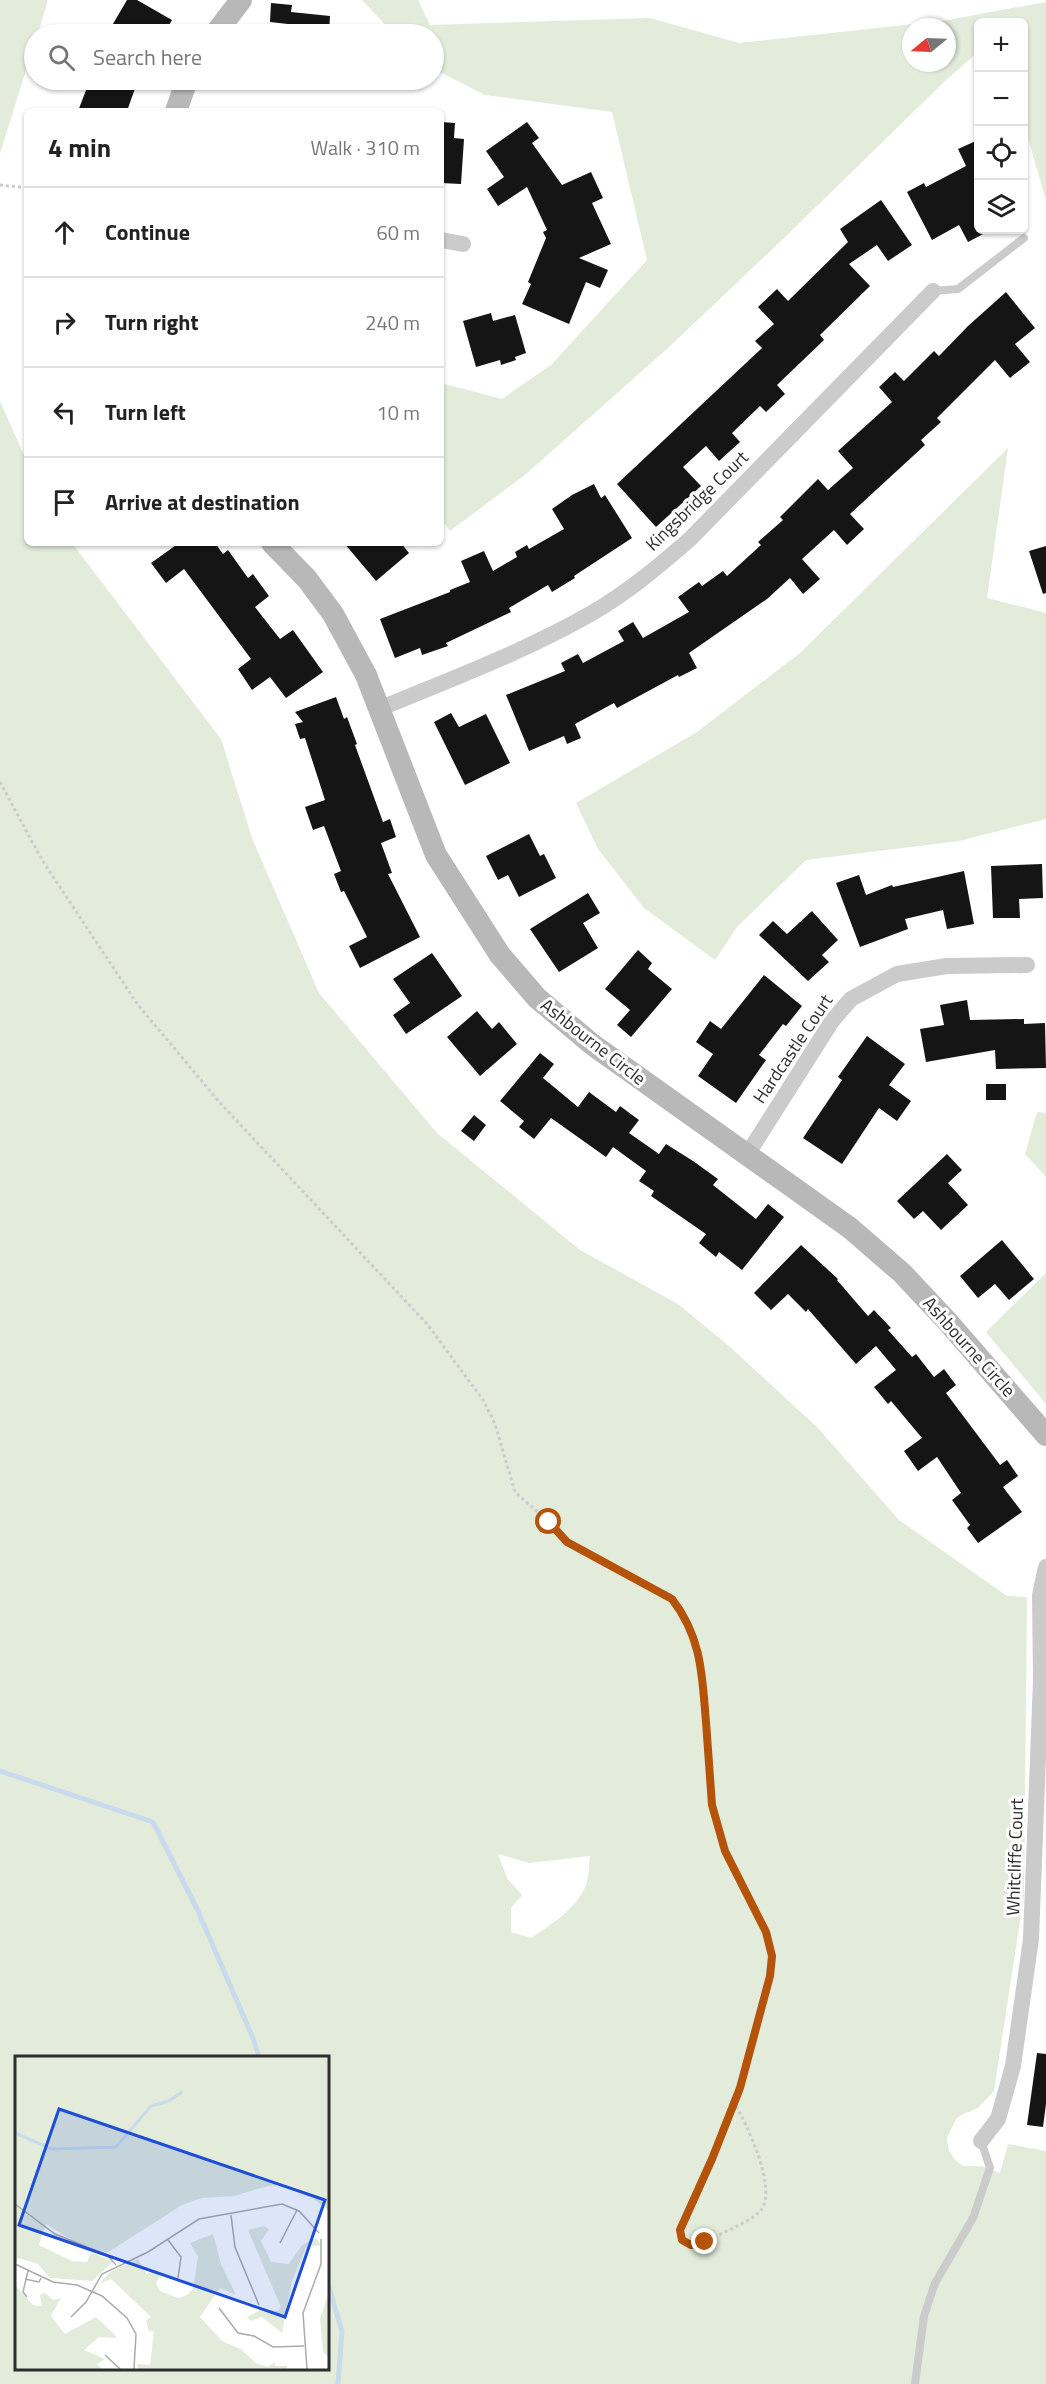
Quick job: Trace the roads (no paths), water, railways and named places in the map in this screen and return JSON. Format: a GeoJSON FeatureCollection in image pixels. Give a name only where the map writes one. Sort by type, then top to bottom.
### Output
{"type":"FeatureCollection","features":[{"type":"Feature","properties":{"kind":"street"},"geometry":{"type":"LineString","coordinates":[[223,24],[241,0]]}},
{"type":"Feature","properties":{"kind":"street"},"geometry":{"type":"LineString","coordinates":[[177,108],[183,90]]}},
{"type":"Feature","properties":{"kind":"street"},"geometry":{"type":"LineString","coordinates":[[444,241],[464,244]]}},
{"type":"Feature","properties":{"kind":"street","name":"Kingsbridge Court"},"geometry":{"type":"LineString","coordinates":[[379,708],[504,658],[545,638],[593,612],[651,572],[690,539],[933,291]]}},
{"type":"Feature","properties":{"kind":"street","name":"Ashbourne Circle"},"geometry":{"type":"LineString","coordinates":[[275,546],[307,579],[333,614],[366,675],[436,855],[500,955],[537,998],[592,1045],[850,1228],[902,1273],[1046,1435]]}},
{"type":"Feature","properties":{"kind":"street","name":"Hardcastle Court"},"geometry":{"type":"LineString","coordinates":[[747,1155],[832,1021],[851,999],[897,974],[947,966],[1027,965]]}},
{"type":"Feature","properties":{"kind":"street","name":"Whitcliffe Court"},"geometry":{"type":"LineString","coordinates":[[981,2141],[998,2119],[1013,2066],[1031,1939],[1041,1680],[1040,1595],[1046,1567]]}},
{"type":"Feature","properties":{"kind":"lane"},"geometry":{"type":"LineString","coordinates":[[933,291],[958,289],[1024,238]]}},
{"type":"Feature","properties":{"kind":"lane"},"geometry":{"type":"LineString","coordinates":[[915,2384],[924,2316],[935,2283],[973,2218],[990,2168],[981,2141]]}},
{"type":"Feature","properties":{"kind":"waterway"},"geometry":{"type":"LineString","coordinates":[[0,1771],[153,1822],[197,1909],[259,2056]]}},
{"type":"Feature","properties":{"kind":"waterway"},"geometry":{"type":"LineString","coordinates":[[328,2284],[342,2331],[338,2384]]}}]}
